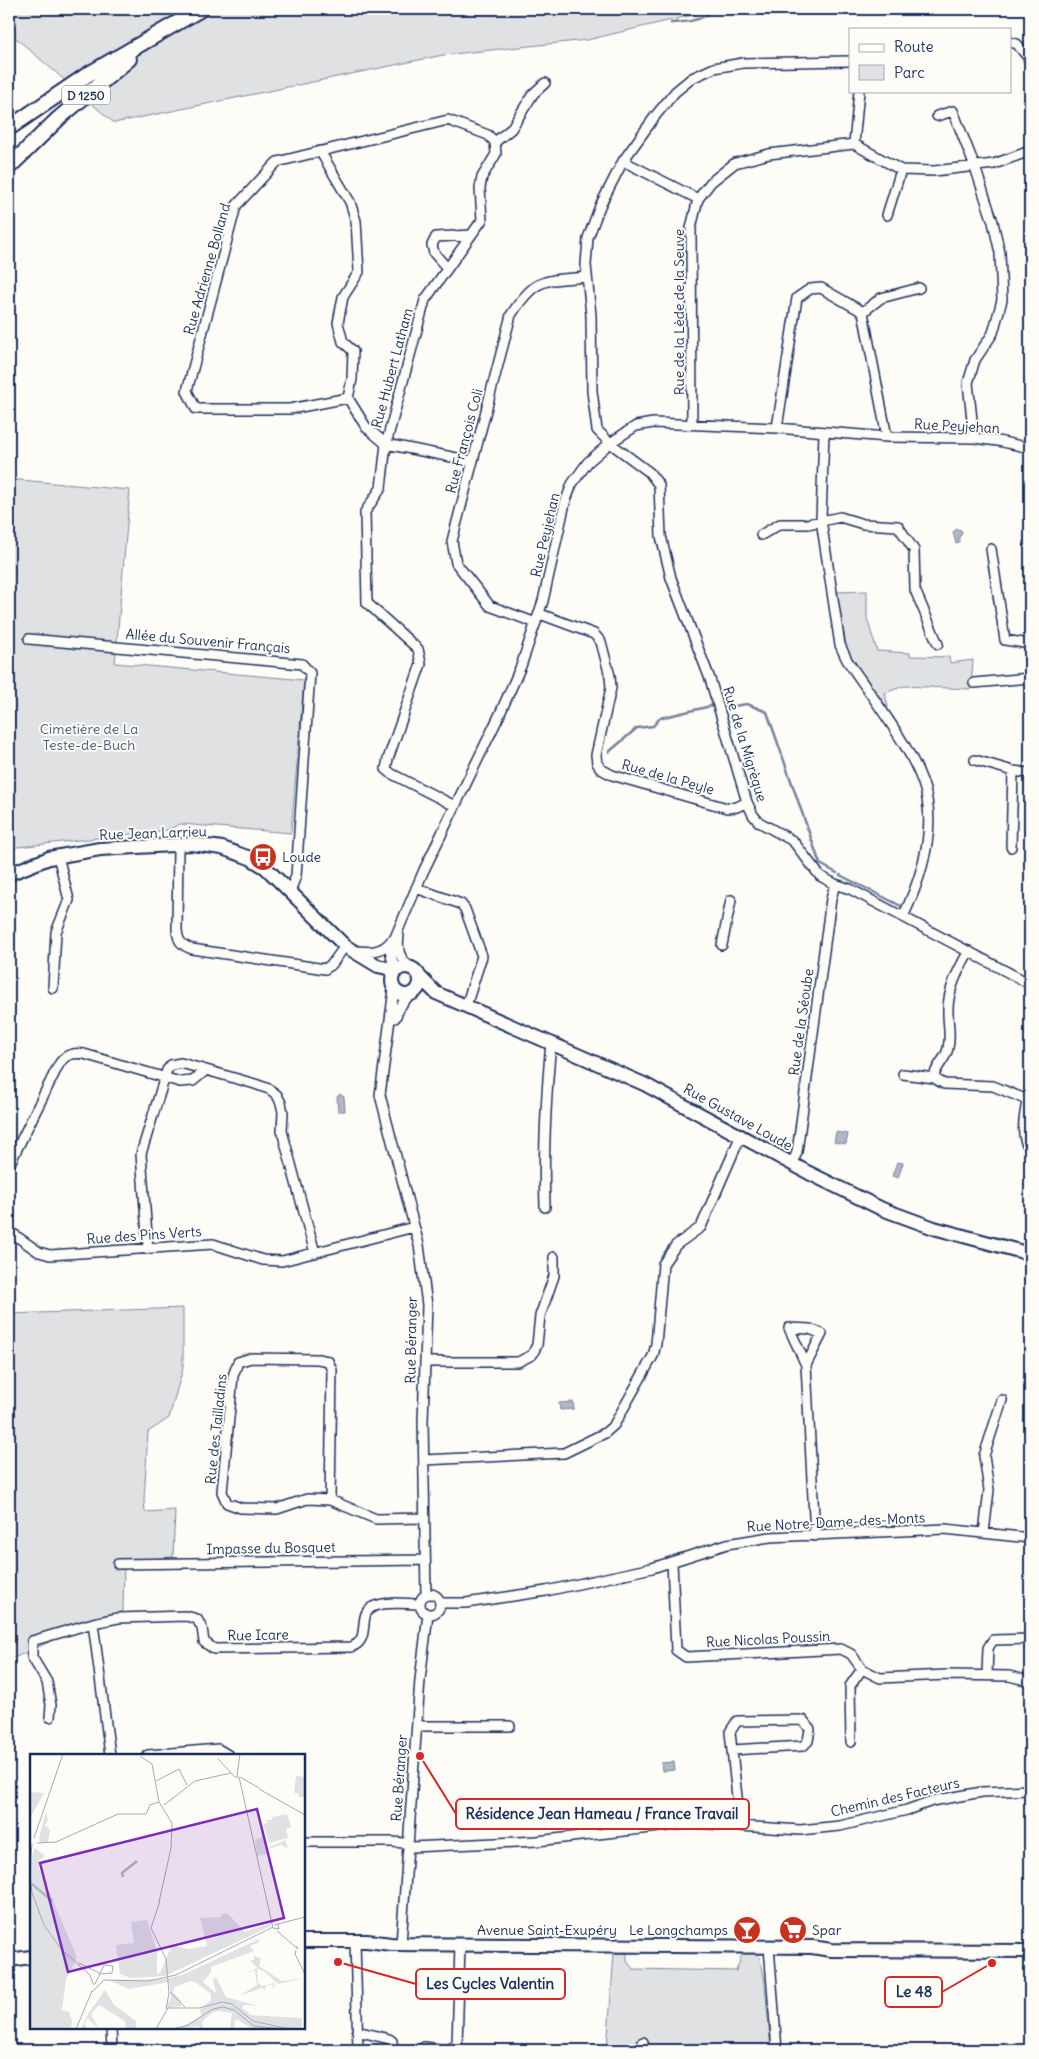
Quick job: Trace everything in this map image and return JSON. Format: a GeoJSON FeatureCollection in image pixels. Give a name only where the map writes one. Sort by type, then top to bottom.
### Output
{"type":"FeatureCollection","features":[{"type":"Feature","properties":{"kind":"main road","name":"D 1250"},"geometry":{"type":"LineString","coordinates":[[9,167],[58,119],[107,77],[168,30],[201,9]]}},
{"type":"Feature","properties":{"kind":"main road"},"geometry":{"type":"LineString","coordinates":[[9,128],[88,75],[168,30]]}},
{"type":"Feature","properties":{"kind":"street"},"geometry":{"type":"LineString","coordinates":[[1012,43],[1017,44],[1030,60]]}},
{"type":"Feature","properties":{"kind":"street","name":"Rue de la Migrèque"},"geometry":{"type":"LineString","coordinates":[[849,61],[743,63],[714,68],[692,78],[675,92],[623,161],[591,226],[587,245],[587,277],[592,315],[592,372],[596,425],[599,434],[649,472],[659,485],[661,536],[671,578],[710,679],[747,802],[753,815],[759,822],[793,841],[820,876],[834,884],[850,889],[1030,984]]}},
{"type":"Feature","properties":{"kind":"street"},"geometry":{"type":"LineString","coordinates":[[495,142],[511,129],[533,94],[545,83]]}},
{"type":"Feature","properties":{"kind":"street"},"geometry":{"type":"LineString","coordinates":[[859,92],[854,144],[901,170],[934,172],[975,167],[994,164],[1030,151]]}},
{"type":"Feature","properties":{"kind":"street"},"geometry":{"type":"LineString","coordinates":[[937,116],[953,111],[975,167],[993,222],[1000,253],[1002,300],[993,333],[975,360],[968,382],[974,438]]}},
{"type":"Feature","properties":{"kind":"street","name":"Rue Adrienne Bolland"},"geometry":{"type":"LineString","coordinates":[[348,398],[290,409],[196,409],[186,391],[236,206],[277,162],[320,151],[448,120],[488,135],[495,142]]}},
{"type":"Feature","properties":{"kind":"street","name":"Rue Hubert Latham"},"geometry":{"type":"LineString","coordinates":[[455,806],[392,774],[386,769],[421,664],[418,649],[367,603],[365,512],[381,488],[386,444],[425,300],[482,220],[480,188],[482,177],[496,154],[495,142]]}},
{"type":"Feature","properties":{"kind":"street","name":"Rue de la Lède de la Seuve"},"geometry":{"type":"LineString","coordinates":[[692,424],[691,228],[698,199],[711,182],[735,163],[769,154],[854,144]]}},
{"type":"Feature","properties":{"kind":"street"},"geometry":{"type":"LineString","coordinates":[[320,151],[350,202],[356,221],[360,272],[343,297],[338,323],[343,342],[353,351],[352,379],[348,398],[366,427],[386,444],[472,461]]}},
{"type":"Feature","properties":{"kind":"street"},"geometry":{"type":"LineString","coordinates":[[623,161],[698,199]]}},
{"type":"Feature","properties":{"kind":"street"},"geometry":{"type":"LineString","coordinates":[[886,215],[901,170]]}},
{"type":"Feature","properties":{"kind":"street"},"geometry":{"type":"LineString","coordinates":[[447,268],[434,253],[432,245],[436,237],[471,236]]}},
{"type":"Feature","properties":{"kind":"street","name":"Rue François Coli"},"geometry":{"type":"LineString","coordinates":[[536,623],[490,606],[456,564],[452,541],[512,315],[524,295],[541,282],[587,277]]}},
{"type":"Feature","properties":{"kind":"street"},"geometry":{"type":"LineString","coordinates":[[777,428],[797,298],[810,290],[821,288],[863,312],[887,437]]}},
{"type":"Feature","properties":{"kind":"street"},"geometry":{"type":"LineString","coordinates":[[863,312],[882,298],[919,288]]}},
{"type":"Feature","properties":{"kind":"street","name":"Rue Peyjehan"},"geometry":{"type":"LineString","coordinates":[[400,969],[402,960],[398,949],[401,926],[416,888],[506,702],[540,614],[567,494],[584,466],[610,443],[632,428],[644,423],[777,428],[887,437],[974,438],[1030,448]]}},
{"type":"Feature","properties":{"kind":"street"},"geometry":{"type":"LineString","coordinates":[[824,432],[821,520],[838,637],[842,650],[908,752],[924,785],[927,799],[928,828],[923,864],[918,884],[903,917]]}},
{"type":"Feature","properties":{"kind":"street"},"geometry":{"type":"LineString","coordinates":[[761,535],[780,524],[804,525],[840,517],[863,524],[893,525],[901,528],[914,550],[915,590],[938,644]]}},
{"type":"Feature","properties":{"kind":"street"},"geometry":{"type":"LineString","coordinates":[[990,548],[1005,640],[1030,644]]}},
{"type":"Feature","properties":{"kind":"street","name":"Rue de la Peyle"},"geometry":{"type":"LineString","coordinates":[[540,614],[594,634],[601,642],[610,676],[611,688],[596,755],[597,763],[601,769],[612,775],[727,808],[736,807],[747,802]]}},
{"type":"Feature","properties":{"kind":"street","name":"Allée du Souvenir Français"},"geometry":{"type":"LineString","coordinates":[[29,639],[302,664],[310,673],[296,876],[290,891]]}},
{"type":"Feature","properties":{"kind":"street"},"geometry":{"type":"LineString","coordinates":[[974,683],[1030,678]]}},
{"type":"Feature","properties":{"kind":"street"},"geometry":{"type":"LineString","coordinates":[[974,760],[1013,771],[1030,773]]}},
{"type":"Feature","properties":{"kind":"street"},"geometry":{"type":"LineString","coordinates":[[1011,847],[1013,771]]}},
{"type":"Feature","properties":{"kind":"street"},"geometry":{"type":"LineString","coordinates":[[178,844],[177,930],[179,941],[183,944],[192,949],[325,969],[350,949]]}},
{"type":"Feature","properties":{"kind":"street","name":"Rue Jean Larrieu"},"geometry":{"type":"LineString","coordinates":[[9,874],[32,863],[58,856],[114,847],[178,844],[211,845],[244,856],[266,868],[320,923],[350,949],[378,966],[394,989]]}},
{"type":"Feature","properties":{"kind":"street"},"geometry":{"type":"LineString","coordinates":[[53,988],[56,932],[68,900],[58,856]]}},
{"type":"Feature","properties":{"kind":"street","name":"Rue de la Séoube"},"geometry":{"type":"LineString","coordinates":[[792,1164],[797,1152],[834,884]]}},
{"type":"Feature","properties":{"kind":"street"},"geometry":{"type":"LineString","coordinates":[[416,888],[461,904],[465,910],[482,956],[466,1006]]}},
{"type":"Feature","properties":{"kind":"street"},"geometry":{"type":"LineString","coordinates":[[722,945],[731,900]]}},
{"type":"Feature","properties":{"kind":"street","name":"Rue Peyjehan"},"geometry":{"type":"LineString","coordinates":[[350,949],[370,952],[385,948],[401,926]]}},
{"type":"Feature","properties":{"kind":"street"},"geometry":{"type":"LineString","coordinates":[[934,1078],[934,1071],[944,1059],[949,1046],[950,1028],[948,1012],[954,981],[969,951]]}},
{"type":"Feature","properties":{"kind":"street","name":"Rue Jean Larrieu"},"geometry":{"type":"LineString","coordinates":[[378,966],[400,969]]}},
{"type":"Feature","properties":{"kind":"street"},"geometry":{"type":"LineString","coordinates":[[413,968],[419,976],[420,985],[412,994],[400,994],[394,989],[391,978],[400,969],[413,968]]}},
{"type":"Feature","properties":{"kind":"street","name":"Rue Gustave Loude"},"geometry":{"type":"LineString","coordinates":[[419,976],[436,993],[644,1084],[792,1164],[898,1215],[980,1242],[1030,1254]]}},
{"type":"Feature","properties":{"kind":"street","name":"Rue Béranger"},"geometry":{"type":"LineString","coordinates":[[394,989],[380,1094],[414,1227],[426,1288],[427,1305],[422,1421],[426,1594]]}},
{"type":"Feature","properties":{"kind":"street","name":"Rue Gustave Loude"},"geometry":{"type":"LineString","coordinates":[[412,994],[436,993]]}},
{"type":"Feature","properties":{"kind":"street","name":"Rue Béranger"},"geometry":{"type":"LineString","coordinates":[[389,1032],[400,1007],[412,994]]}},
{"type":"Feature","properties":{"kind":"street"},"geometry":{"type":"LineString","coordinates":[[545,1207],[546,1103],[551,1042]]}},
{"type":"Feature","properties":{"kind":"street"},"geometry":{"type":"LineString","coordinates":[[9,1164],[52,1077],[65,1056],[76,1053],[84,1054],[186,1083],[193,1081],[206,1070]]}},
{"type":"Feature","properties":{"kind":"street"},"geometry":{"type":"LineString","coordinates":[[148,1248],[141,1154],[165,1078],[171,1065],[175,1063],[255,1084],[277,1095],[283,1112],[282,1131],[315,1253]]}},
{"type":"Feature","properties":{"kind":"street"},"geometry":{"type":"LineString","coordinates":[[904,1074],[934,1078],[944,1084],[993,1086],[1012,1092],[1029,1101],[1024,1135],[1026,1144],[1030,1148]]}},
{"type":"Feature","properties":{"kind":"street"},"geometry":{"type":"LineString","coordinates":[[424,1460],[564,1453],[605,1433],[614,1425],[653,1356],[656,1344],[663,1264],[676,1245],[701,1227],[741,1135]]}},
{"type":"Feature","properties":{"kind":"street","name":"Rue des Pins Verts"},"geometry":{"type":"LineString","coordinates":[[9,1231],[39,1252],[50,1255],[213,1244],[263,1260],[282,1262],[414,1227]]}},
{"type":"Feature","properties":{"kind":"street"},"geometry":{"type":"LineString","coordinates":[[425,1362],[518,1362],[532,1355],[537,1345],[540,1316],[554,1276],[554,1257]]}},
{"type":"Feature","properties":{"kind":"street"},"geometry":{"type":"LineString","coordinates":[[806,1365],[822,1334],[810,1329],[789,1328],[806,1365],[816,1536]]}},
{"type":"Feature","properties":{"kind":"street","name":"Rue des Tailladins"},"geometry":{"type":"LineString","coordinates":[[330,1500],[332,1370],[328,1361],[318,1359],[250,1358],[238,1362],[233,1376],[222,1492],[227,1503],[241,1508],[277,1509],[307,1499],[330,1500],[376,1519],[424,1518]]}},
{"type":"Feature","properties":{"kind":"street"},"geometry":{"type":"LineString","coordinates":[[984,1533],[989,1490],[984,1456],[1002,1400]]}},
{"type":"Feature","properties":{"kind":"street","name":"Rue Notre-Dame-des-Monts"},"geometry":{"type":"LineString","coordinates":[[440,1603],[466,1603],[546,1591],[652,1568],[727,1544],[770,1537],[944,1529],[1030,1538]]}},
{"type":"Feature","properties":{"kind":"street","name":"Impasse du Bosquet"},"geometry":{"type":"LineString","coordinates":[[118,1564],[425,1560]]}},
{"type":"Feature","properties":{"kind":"street","name":"Rue Nicolas Poussin"},"geometry":{"type":"LineString","coordinates":[[672,1562],[676,1650],[686,1657],[841,1649],[851,1654],[862,1669],[880,1678],[987,1675],[1009,1676],[1030,1681]]}},
{"type":"Feature","properties":{"kind":"street"},"geometry":{"type":"LineString","coordinates":[[426,1594],[435,1595],[440,1603],[437,1612],[428,1614],[422,1611],[420,1604],[421,1599],[426,1594]]}},
{"type":"Feature","properties":{"kind":"street","name":"Rue Icare"},"geometry":{"type":"LineString","coordinates":[[50,1718],[51,1705],[47,1682],[32,1657],[32,1641],[93,1623],[132,1616],[192,1617],[200,1624],[204,1642],[208,1646],[219,1650],[351,1647],[361,1640],[364,1631],[364,1616],[370,1608],[378,1605],[420,1604]]}},
{"type":"Feature","properties":{"kind":"street","name":"Rue Béranger"},"geometry":{"type":"LineString","coordinates":[[401,1944],[417,1726],[428,1614]]}},
{"type":"Feature","properties":{"kind":"street"},"geometry":{"type":"LineString","coordinates":[[93,1623],[110,1754]]}},
{"type":"Feature","properties":{"kind":"street"},"geometry":{"type":"LineString","coordinates":[[987,1675],[988,1648],[993,1640],[1030,1639]]}},
{"type":"Feature","properties":{"kind":"street"},"geometry":{"type":"LineString","coordinates":[[851,1742],[850,1686],[862,1669]]}},
{"type":"Feature","properties":{"kind":"street"},"geometry":{"type":"LineString","coordinates":[[732,1750],[803,1746],[808,1741],[810,1729],[803,1720],[737,1721],[730,1732],[740,1825]]}},
{"type":"Feature","properties":{"kind":"street"},"geometry":{"type":"LineString","coordinates":[[417,1726],[510,1726]]}},
{"type":"Feature","properties":{"kind":"street"},"geometry":{"type":"LineString","coordinates":[[160,1754],[218,1749],[226,1754]]}},
{"type":"Feature","properties":{"kind":"street","name":"Chemin des Facteurs"},"geometry":{"type":"LineString","coordinates":[[305,1842],[392,1842],[412,1847],[537,1841],[694,1823],[800,1830],[840,1826],[907,1810],[932,1801],[982,1792],[1030,1790]]}},
{"type":"Feature","properties":{"kind":"street"},"geometry":{"type":"LineString","coordinates":[[355,1941],[358,2050]]}},
{"type":"Feature","properties":{"kind":"street","name":"Avenue Saint-Exupéry"},"geometry":{"type":"LineString","coordinates":[[305,1942],[355,1941],[460,1945],[812,1947],[831,1950],[1030,1951]]}},
{"type":"Feature","properties":{"kind":"street"},"geometry":{"type":"LineString","coordinates":[[424,2050],[424,2047],[446,2050],[460,2048],[460,1945]]}},
{"type":"Feature","properties":{"kind":"street"},"geometry":{"type":"LineString","coordinates":[[769,1947],[777,2050]]}},
{"type":"Feature","properties":{"kind":"street"},"geometry":{"type":"LineString","coordinates":[[9,1960],[30,1957]]}},
{"type":"Feature","properties":{"kind":"street"},"geometry":{"type":"LineString","coordinates":[[111,2029],[112,2050]]}},
{"type":"Feature","properties":{"kind":"street"},"geometry":{"type":"LineString","coordinates":[[357,2031],[389,2039],[392,2041],[393,2050]]}},
{"type":"Feature","properties":{"kind":"green space"},"geometry":{"type":"Polygon","coordinates":[[[9,9],[718,9],[587,40],[443,55],[114,123],[9,32],[9,9]]]}},
{"type":"Feature","properties":{"kind":"green space","name":"Cimetière de La Teste-de-Buch"},"geometry":{"type":"Polygon","coordinates":[[[9,479],[130,490],[115,663],[304,680],[291,833],[180,824],[168,830],[9,848],[9,479]]]}},
{"type":"Feature","properties":{"kind":"green space"},"geometry":{"type":"Polygon","coordinates":[[[867,591],[867,618],[877,651],[910,653],[910,656],[949,657],[950,663],[973,660],[971,689],[904,686],[885,693],[888,707],[885,709],[847,650],[836,592],[867,591]]]}},
{"type":"Feature","properties":{"kind":"green space"},"geometry":{"type":"Polygon","coordinates":[[[183,1308],[183,1368],[169,1418],[148,1432],[144,1500],[145,1512],[175,1510],[173,1557],[124,1561],[123,1611],[105,1617],[9,1660],[9,1314],[183,1308]]]}},
{"type":"Feature","properties":{"kind":"green space"},"geometry":{"type":"Polygon","coordinates":[[[758,1951],[764,1975],[771,2050],[648,2050],[647,2047],[607,2049],[614,1953],[627,1953],[627,1961],[633,1969],[736,1971],[743,1952],[758,1951]]]}},
{"type":"Feature","properties":{"kind":"shaded area"},"geometry":{"type":"Polygon","coordinates":[[[957,529],[961,530],[962,534],[959,537],[959,543],[956,544],[953,532],[957,529]]]}},
{"type":"Feature","properties":{"kind":"shaded area"},"geometry":{"type":"Polygon","coordinates":[[[340,1094],[344,1097],[345,1111],[338,1111],[337,1097],[340,1094]]]}},
{"type":"Feature","properties":{"kind":"shaded area"},"geometry":{"type":"Polygon","coordinates":[[[836,1132],[848,1134],[846,1144],[834,1142],[836,1132]]]}},
{"type":"Feature","properties":{"kind":"shaded area"},"geometry":{"type":"Polygon","coordinates":[[[897,1162],[903,1163],[898,1178],[892,1176],[897,1162]]]}},
{"type":"Feature","properties":{"kind":"shaded area"},"geometry":{"type":"Polygon","coordinates":[[[573,1402],[574,1409],[560,1410],[559,1403],[573,1402]]]}},
{"type":"Feature","properties":{"kind":"shaded area"},"geometry":{"type":"Polygon","coordinates":[[[674,1762],[675,1770],[662,1771],[661,1763],[674,1762]]]}},
{"type":"Feature","properties":{"kind":"waterway"},"geometry":{"type":"LineString","coordinates":[[671,23],[694,20],[714,9]]}},
{"type":"Feature","properties":{"kind":"waterway"},"geometry":{"type":"LineString","coordinates":[[727,707],[747,704],[767,712],[820,864],[837,873]]}},
{"type":"Feature","properties":{"kind":"waterway"},"geometry":{"type":"LineString","coordinates":[[609,752],[637,728],[653,726],[660,718],[711,706]]}},
{"type":"Feature","properties":{"kind":"waterway"},"geometry":{"type":"LineString","coordinates":[[840,875],[901,906]]}},
{"type":"Feature","properties":{"kind":"place","name":"Loude"},"geometry":{"type":"Point","coordinates":[263,857]}},
{"type":"Feature","properties":{"kind":"place","name":"Résidence Jean Hameau / France Travail"},"geometry":{"type":"Point","coordinates":[420,1756]}},
{"type":"Feature","properties":{"kind":"place","name":"Le Longchamps"},"geometry":{"type":"Point","coordinates":[747,1930]}},
{"type":"Feature","properties":{"kind":"place","name":"Spar"},"geometry":{"type":"Point","coordinates":[793,1930]}},
{"type":"Feature","properties":{"kind":"place","name":"Les Cycles Valentin"},"geometry":{"type":"Point","coordinates":[338,1962]}},
{"type":"Feature","properties":{"kind":"place","name":"Le 48"},"geometry":{"type":"Point","coordinates":[992,1963]}}]}
